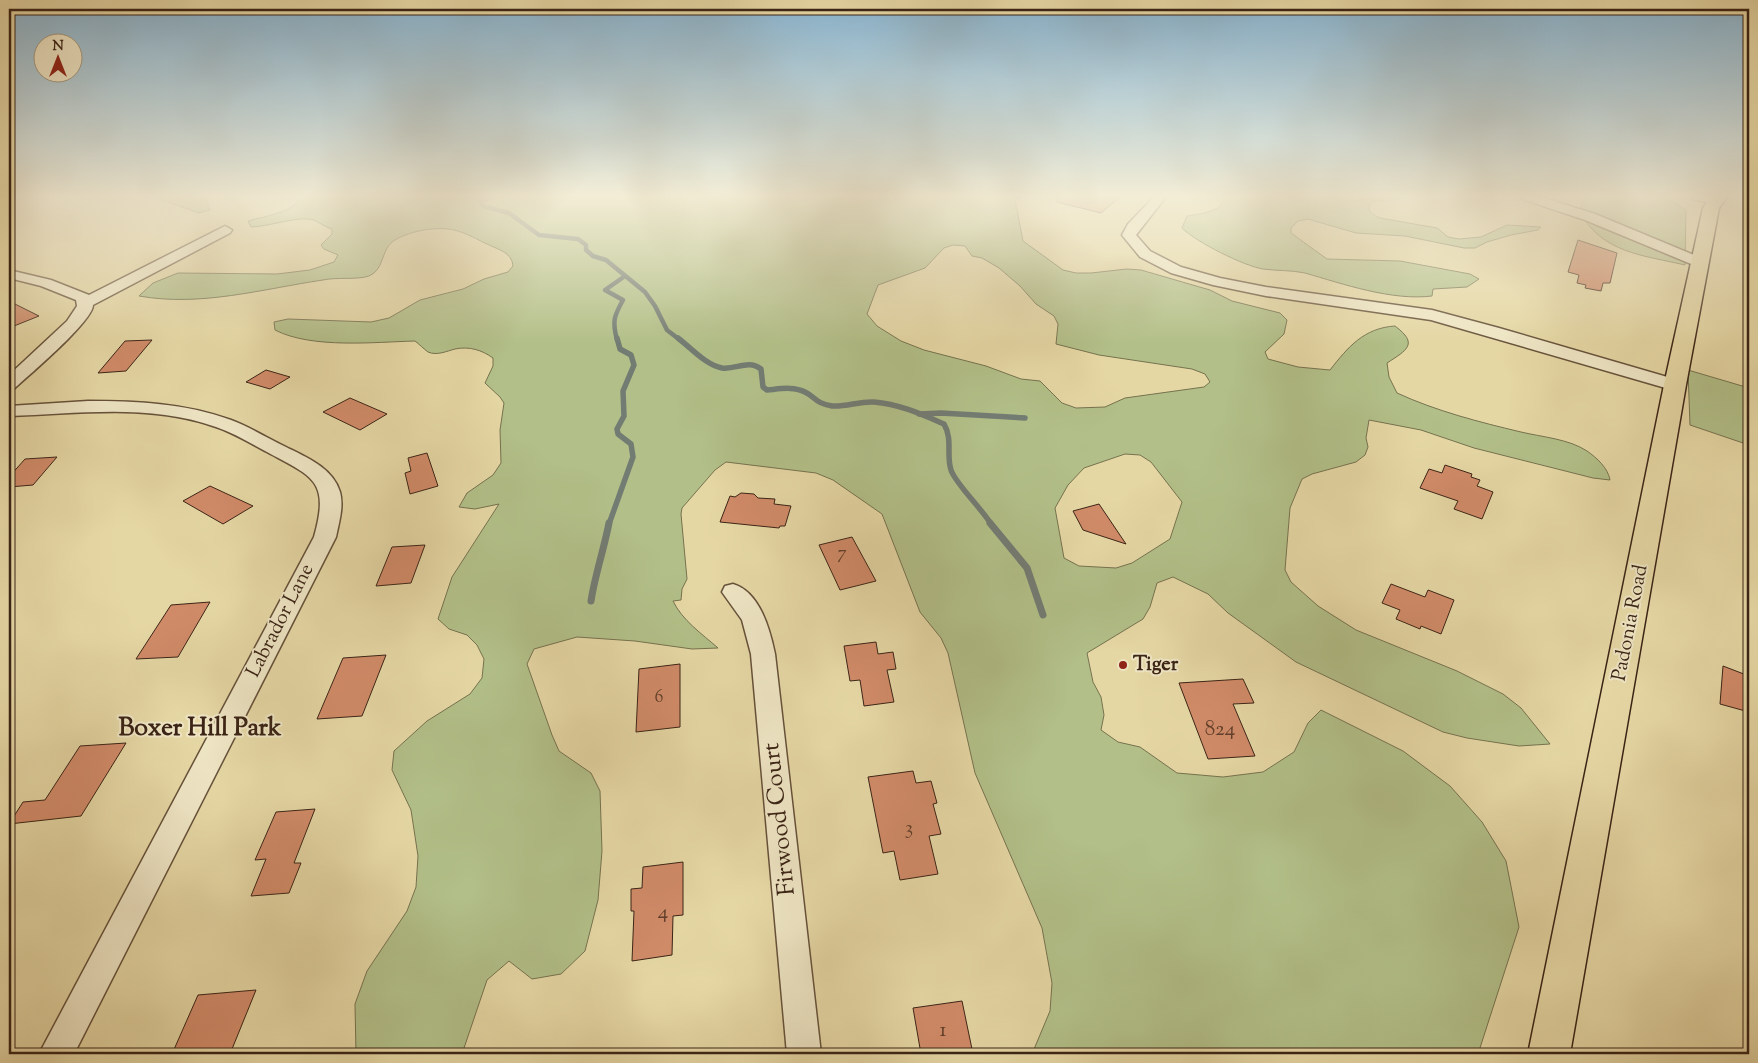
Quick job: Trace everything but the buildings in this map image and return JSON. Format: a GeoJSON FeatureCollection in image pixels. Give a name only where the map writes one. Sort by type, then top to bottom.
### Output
{"type":"FeatureCollection","features":[{"type":"Feature","properties":{"kind":"main road","name":"Padonia Road"},"geometry":{"type":"LineString","coordinates":[[1549,1054],[1675,385],[1704,246]]}},
{"type":"Feature","properties":{"kind":"street"},"geometry":{"type":"LineString","coordinates":[[85,303],[195,246]]}},
{"type":"Feature","properties":{"kind":"street"},"geometry":{"type":"LineString","coordinates":[[1134,246],[1148,258],[1183,272],[1244,288],[1282,295],[1418,312],[1675,385]]}},
{"type":"Feature","properties":{"kind":"street"},"geometry":{"type":"LineString","coordinates":[[1659,246],[1701,263]]}},
{"type":"Feature","properties":{"kind":"street"},"geometry":{"type":"LineString","coordinates":[[9,274],[66,289],[83,297],[85,303],[84,309],[72,323],[9,384]]}},
{"type":"Feature","properties":{"kind":"street","name":"Labrador Lane"},"geometry":{"type":"LineString","coordinates":[[9,411],[134,405],[189,413],[219,422],[309,465],[325,480],[332,496],[331,516],[324,537],[56,1054]]}},
{"type":"Feature","properties":{"kind":"street","name":"Firwood Court"},"geometry":{"type":"LineString","coordinates":[[733,592],[747,606],[758,627],[763,654],[804,1054]]}},
{"type":"Feature","properties":{"kind":"green space"},"geometry":{"type":"Polygon","coordinates":[[[321,246],[388,246],[380,265],[369,276],[328,279],[231,296],[208,298],[162,299],[139,296],[153,283],[178,273],[277,274],[310,270],[334,262],[338,255],[324,249],[321,246]]]}},
{"type":"Feature","properties":{"kind":"green space"},"geometry":{"type":"Polygon","coordinates":[[[491,246],[951,246],[944,248],[925,268],[878,285],[867,314],[877,326],[901,341],[924,350],[986,366],[1021,379],[1040,381],[1062,403],[1076,408],[1105,407],[1125,398],[1204,387],[1210,382],[1205,374],[1192,369],[1099,355],[1056,344],[1058,324],[1054,316],[1036,304],[1020,286],[999,268],[982,258],[972,256],[965,246],[960,246],[1029,246],[1063,270],[1076,273],[1091,273],[1127,269],[1141,270],[1210,290],[1232,301],[1280,313],[1287,320],[1284,334],[1265,352],[1268,359],[1298,367],[1330,370],[1350,346],[1358,340],[1374,330],[1395,326],[1407,338],[1408,342],[1405,350],[1387,363],[1389,377],[1397,393],[1458,416],[1564,441],[1580,447],[1595,457],[1607,471],[1610,480],[1593,478],[1474,448],[1421,430],[1369,420],[1366,438],[1368,447],[1365,455],[1356,462],[1312,474],[1302,479],[1290,508],[1285,570],[1291,582],[1318,606],[1356,630],[1457,671],[1503,694],[1521,708],[1550,744],[1519,746],[1467,738],[1443,732],[1296,662],[1228,613],[1208,594],[1173,577],[1157,583],[1150,607],[1143,619],[1087,653],[1093,682],[1101,697],[1104,715],[1101,730],[1118,742],[1140,747],[1177,773],[1223,777],[1263,772],[1294,752],[1308,723],[1321,710],[1403,751],[1450,786],[1482,822],[1506,861],[1519,927],[1478,1054],[1032,1054],[1050,1011],[1052,983],[1042,928],[975,773],[948,653],[941,638],[920,612],[882,514],[833,480],[816,473],[726,462],[715,470],[682,508],[687,579],[682,589],[681,600],[673,601],[687,621],[718,648],[692,649],[635,641],[577,637],[534,649],[527,664],[559,751],[591,773],[600,791],[602,851],[598,900],[585,951],[561,974],[532,979],[509,961],[487,980],[462,1054],[356,1054],[355,1004],[367,971],[407,911],[416,887],[418,856],[411,810],[392,770],[394,751],[427,721],[470,694],[482,678],[484,659],[477,645],[467,635],[449,629],[438,619],[452,577],[499,504],[475,509],[459,507],[467,493],[493,475],[501,463],[500,430],[504,403],[485,383],[493,366],[493,358],[480,351],[460,348],[435,354],[428,352],[415,341],[344,343],[307,340],[275,330],[274,322],[288,319],[371,322],[389,318],[420,300],[463,289],[484,279],[508,272],[513,266],[505,252],[491,246]],[[1125,454],[1084,468],[1068,485],[1055,508],[1064,558],[1079,566],[1116,568],[1132,563],[1170,539],[1182,502],[1151,462],[1140,455],[1125,454]]]}},
{"type":"Feature","properties":{"kind":"green space"},"geometry":{"type":"Polygon","coordinates":[[[1209,246],[1308,246],[1327,259],[1400,261],[1470,274],[1479,279],[1467,287],[1433,289],[1432,296],[1417,297],[1384,294],[1305,273],[1255,267],[1209,246]]]}},
{"type":"Feature","properties":{"kind":"green space"},"geometry":{"type":"Polygon","coordinates":[[[1452,246],[1480,246],[1475,248],[1452,246]]]}},
{"type":"Feature","properties":{"kind":"green space"},"geometry":{"type":"Polygon","coordinates":[[[1614,246],[1685,246],[1685,265],[1639,255],[1614,246]]]}},
{"type":"Feature","properties":{"kind":"green space"},"geometry":{"type":"Polygon","coordinates":[[[1688,370],[1749,388],[1749,445],[1690,425],[1688,370]]]}},
{"type":"Feature","properties":{"kind":"waterway"},"geometry":{"type":"LineString","coordinates":[[586,246],[586,250],[593,256],[606,260],[645,292],[655,306],[667,330],[680,340]]}},
{"type":"Feature","properties":{"kind":"waterway"},"geometry":{"type":"LineString","coordinates":[[617,340],[615,319],[623,300],[605,290],[625,276]]}},
{"type":"Feature","properties":{"kind":"waterway"},"geometry":{"type":"LineString","coordinates":[[609,524],[633,457],[631,444],[618,434],[617,429],[624,416],[623,391],[634,365],[631,355],[620,349],[617,338]]}},
{"type":"Feature","properties":{"kind":"waterway"},"geometry":{"type":"LineString","coordinates":[[678,338],[704,360],[716,366],[722,368],[747,365],[756,366],[761,369],[763,387],[767,390],[786,388],[801,390],[819,402],[832,406],[869,402],[883,403],[920,414]]}},
{"type":"Feature","properties":{"kind":"waterway"},"geometry":{"type":"LineString","coordinates":[[920,414],[941,413],[1025,418]]}},
{"type":"Feature","properties":{"kind":"waterway"},"geometry":{"type":"LineString","coordinates":[[920,414],[944,424],[948,435],[950,464],[953,475],[991,524]]}},
{"type":"Feature","properties":{"kind":"waterway"},"geometry":{"type":"LineString","coordinates":[[591,601],[609,523]]}},
{"type":"Feature","properties":{"kind":"waterway"},"geometry":{"type":"LineString","coordinates":[[990,523],[1027,568],[1043,615]]}},
{"type":"Feature","properties":{"kind":"place","name":"Tiger"},"geometry":{"type":"Point","coordinates":[1123,665]}},
{"type":"Feature","properties":{"kind":"district","name":"Boxer Hill Park"},"geometry":{"type":"Point","coordinates":[200,729]}}]}
